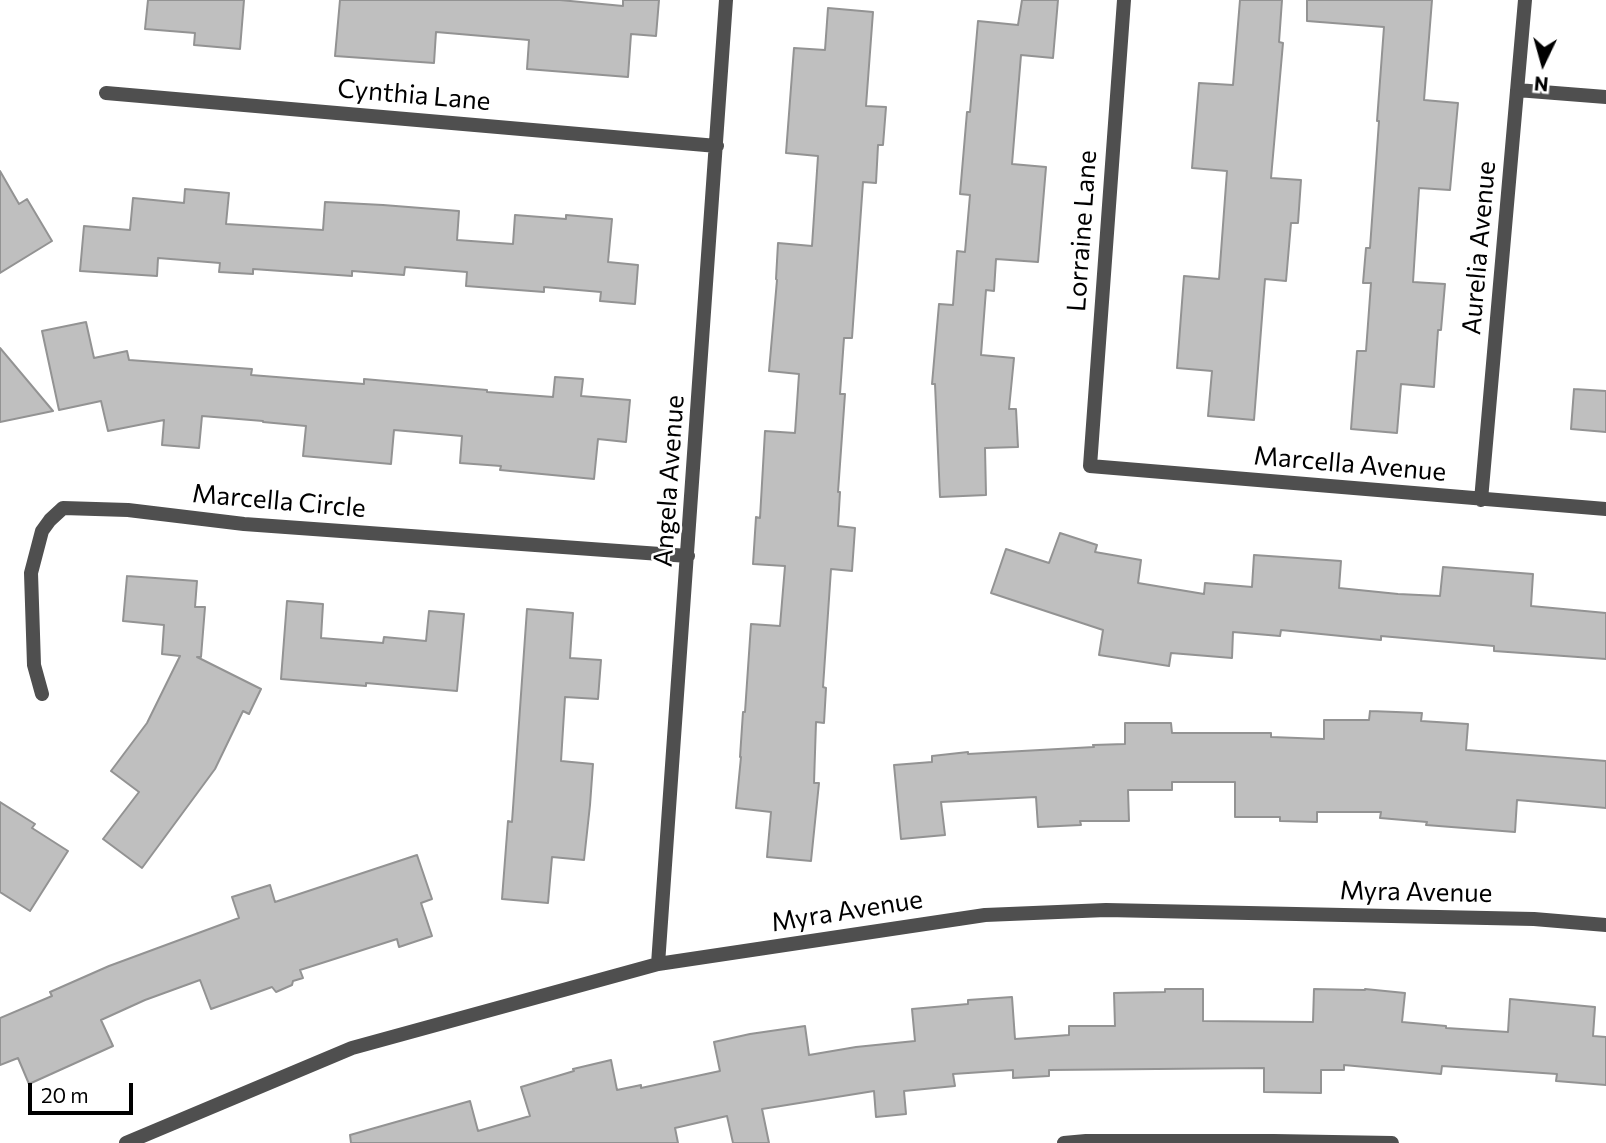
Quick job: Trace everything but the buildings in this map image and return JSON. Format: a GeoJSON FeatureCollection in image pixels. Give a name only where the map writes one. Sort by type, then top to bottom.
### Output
{"type":"FeatureCollection","features":[{"type":"Feature","properties":{"kind":"street","name":"Angela Avenue"},"geometry":{"type":"LineString","coordinates":[[658,964],[726,0]]}},
{"type":"Feature","properties":{"kind":"street","name":"Lorraine Lane"},"geometry":{"type":"LineString","coordinates":[[1090,466],[1124,0]]}},
{"type":"Feature","properties":{"kind":"street","name":"Aurelia Avenue"},"geometry":{"type":"LineString","coordinates":[[1481,500],[1525,0]]}},
{"type":"Feature","properties":{"kind":"street"},"geometry":{"type":"LineString","coordinates":[[1517,90],[1606,97]]}},
{"type":"Feature","properties":{"kind":"street","name":"Cynthia Lane"},"geometry":{"type":"LineString","coordinates":[[106,93],[716,146]]}},
{"type":"Feature","properties":{"kind":"street","name":"Marcella Avenue"},"geometry":{"type":"LineString","coordinates":[[1090,466],[1606,509]]}},
{"type":"Feature","properties":{"kind":"street","name":"Marcella Circle"},"geometry":{"type":"LineString","coordinates":[[42,694],[34,665],[31,573],[43,531],[63,508],[128,510],[244,524],[688,556]]}},
{"type":"Feature","properties":{"kind":"street","name":"Myra Avenue"},"geometry":{"type":"LineString","coordinates":[[126,1143],[352,1048],[658,964],[985,915],[1093,910],[1534,919],[1606,925]]}},
{"type":"Feature","properties":{"kind":"street"},"geometry":{"type":"LineString","coordinates":[[1064,1143],[1392,1143]]}}]}
